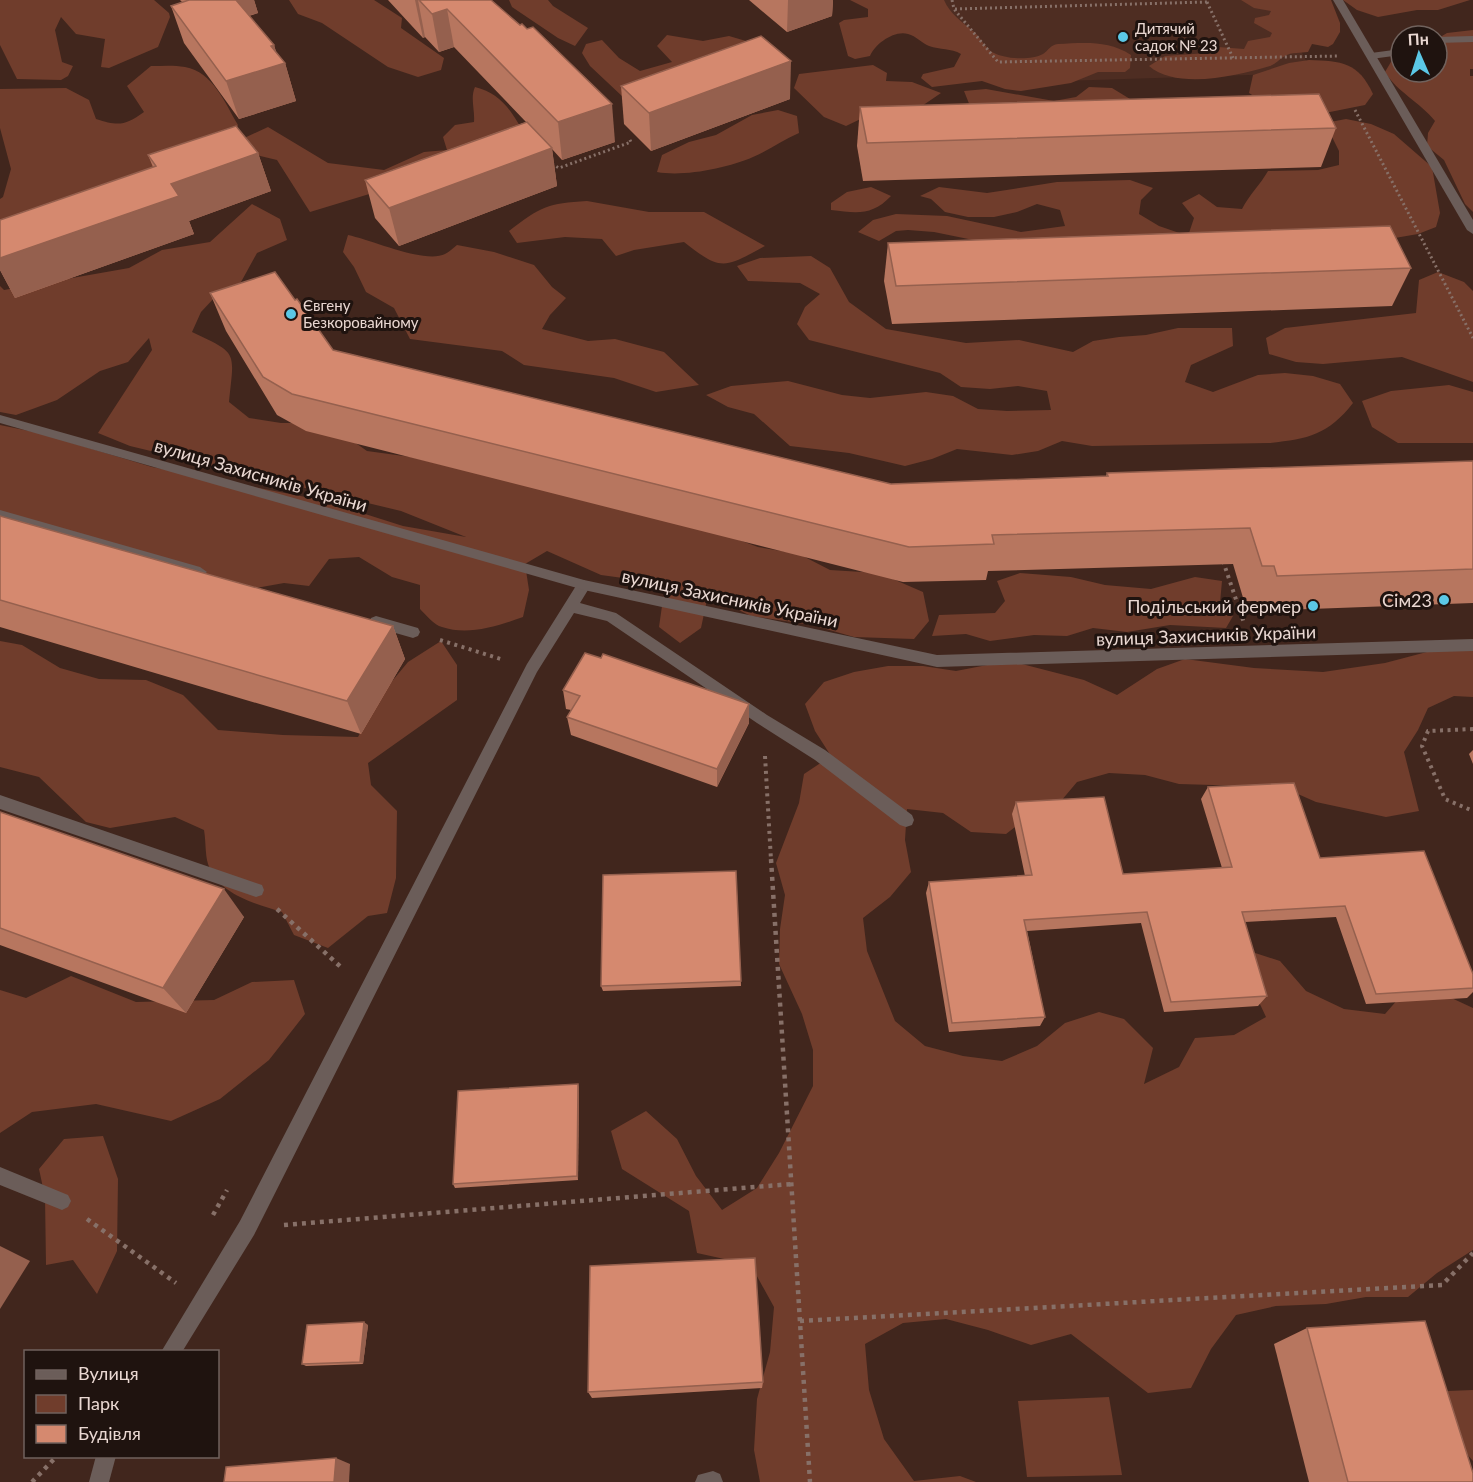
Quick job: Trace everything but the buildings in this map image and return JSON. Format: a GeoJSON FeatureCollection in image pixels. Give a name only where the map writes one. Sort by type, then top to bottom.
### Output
{"type":"FeatureCollection","features":[{"type":"Feature","properties":{"kind":"street"},"geometry":{"type":"LineString","coordinates":[[1338,0],[1473,230]]}},
{"type":"Feature","properties":{"kind":"street"},"geometry":{"type":"LineString","coordinates":[[1449,40],[1473,39]]}},
{"type":"Feature","properties":{"kind":"street"},"geometry":{"type":"LineString","coordinates":[[1371,56],[1389,54]]}},
{"type":"Feature","properties":{"kind":"street","name":"вулиця Захисників України"},"geometry":{"type":"LineString","coordinates":[[0,419],[584,585],[937,661],[1473,645]]}},
{"type":"Feature","properties":{"kind":"street"},"geometry":{"type":"LineString","coordinates":[[0,515],[218,577]]}},
{"type":"Feature","properties":{"kind":"street"},"geometry":{"type":"LineString","coordinates":[[172,1350],[247,1228],[532,668],[584,585]]}},
{"type":"Feature","properties":{"kind":"street"},"geometry":{"type":"LineString","coordinates":[[570,606],[611,617],[762,719],[820,754],[906,819]]}},
{"type":"Feature","properties":{"kind":"street"},"geometry":{"type":"LineString","coordinates":[[367,619],[413,632]]}},
{"type":"Feature","properties":{"kind":"street"},"geometry":{"type":"LineString","coordinates":[[0,802],[256,890]]}},
{"type":"Feature","properties":{"kind":"street"},"geometry":{"type":"LineString","coordinates":[[0,1176],[62,1201]]}},
{"type":"Feature","properties":{"kind":"street"},"geometry":{"type":"LineString","coordinates":[[99,1482],[105,1458]]}},
{"type":"Feature","properties":{"kind":"street"},"geometry":{"type":"LineString","coordinates":[[705,1482],[713,1482]]}},
{"type":"Feature","properties":{"kind":"path"},"geometry":{"type":"LineString","coordinates":[[952,0],[954,9],[998,62],[1371,56]]}},
{"type":"Feature","properties":{"kind":"path"},"geometry":{"type":"LineString","coordinates":[[954,9],[1207,1],[1233,58]]}},
{"type":"Feature","properties":{"kind":"path"},"geometry":{"type":"LineString","coordinates":[[1355,110],[1473,338]]}},
{"type":"Feature","properties":{"kind":"path"},"geometry":{"type":"LineString","coordinates":[[552,164],[559,168],[631,142],[629,138]]}},
{"type":"Feature","properties":{"kind":"path"},"geometry":{"type":"LineString","coordinates":[[1223,560],[1253,652]]}},
{"type":"Feature","properties":{"kind":"path"},"geometry":{"type":"LineString","coordinates":[[413,632],[507,661]]}},
{"type":"Feature","properties":{"kind":"path"},"geometry":{"type":"LineString","coordinates":[[762,719],[810,1482]]}},
{"type":"Feature","properties":{"kind":"path"},"geometry":{"type":"LineString","coordinates":[[1473,729],[1428,731],[1422,746],[1445,799],[1473,811]]}},
{"type":"Feature","properties":{"kind":"path"},"geometry":{"type":"LineString","coordinates":[[256,890],[343,969]]}},
{"type":"Feature","properties":{"kind":"path"},"geometry":{"type":"LineString","coordinates":[[247,1228],[792,1184]]}},
{"type":"Feature","properties":{"kind":"path"},"geometry":{"type":"LineString","coordinates":[[62,1201],[177,1283]]}},
{"type":"Feature","properties":{"kind":"path"},"geometry":{"type":"LineString","coordinates":[[800,1321],[1442,1285],[1473,1253]]}},
{"type":"Feature","properties":{"kind":"path"},"geometry":{"type":"LineString","coordinates":[[32,1482],[55,1458]]}},
{"type":"Feature","properties":{"kind":"shaded area","name":"Дитячий садок № 23"},"geometry":{"type":"Polygon","coordinates":[[[912,0],[1276,0],[1312,73],[1003,83],[912,0]]]}},
{"type":"Feature","properties":{"kind":"green space"},"geometry":{"type":"Polygon","coordinates":[[[0,0],[154,0],[169,13],[170,17],[158,47],[109,68],[101,67],[105,39],[76,34],[61,17],[55,30],[62,62],[73,66],[68,76],[61,80],[17,79],[0,45],[0,0]]]}},
{"type":"Feature","properties":{"kind":"green space"},"geometry":{"type":"Polygon","coordinates":[[[289,0],[374,0],[402,18],[401,28],[444,58],[441,70],[418,77],[388,67],[322,23],[298,14],[289,0]]]}},
{"type":"Feature","properties":{"kind":"green space"},"geometry":{"type":"Polygon","coordinates":[[[509,0],[548,0],[553,6],[588,28],[575,46],[558,38],[512,7],[509,0]]]}},
{"type":"Feature","properties":{"kind":"green space"},"geometry":{"type":"Polygon","coordinates":[[[850,0],[944,0],[953,13],[975,33],[989,50],[997,54],[1031,58],[1043,54],[1055,45],[1096,43],[1114,47],[1131,55],[1130,68],[1125,72],[1098,72],[1071,83],[1021,91],[1005,89],[982,81],[932,87],[921,78],[923,74],[954,67],[961,54],[929,46],[903,33],[886,39],[872,51],[870,56],[855,59],[848,56],[839,23],[844,20],[868,17],[868,9],[850,0]]]}},
{"type":"Feature","properties":{"kind":"green space"},"geometry":{"type":"Polygon","coordinates":[[[1241,0],[1331,0],[1340,23],[1340,32],[1333,44],[1328,47],[1312,44],[1308,52],[1290,54],[1270,66],[1225,77],[1175,78],[1149,66],[1165,56],[1207,53],[1218,47],[1244,49],[1248,41],[1270,37],[1272,33],[1254,23],[1255,18],[1269,15],[1271,11],[1254,8],[1241,0]]]}},
{"type":"Feature","properties":{"kind":"green space"},"geometry":{"type":"Polygon","coordinates":[[[1343,0],[1470,0],[1438,10],[1417,10],[1378,17],[1357,10],[1343,0]]]}},
{"type":"Feature","properties":{"kind":"green space"},"geometry":{"type":"Polygon","coordinates":[[[1473,30],[1473,69],[1470,69],[1470,76],[1473,76],[1473,212],[1465,204],[1444,160],[1427,146],[1428,133],[1435,121],[1395,84],[1449,84],[1449,33],[1473,30]]]}},
{"type":"Feature","properties":{"kind":"green space"},"geometry":{"type":"Polygon","coordinates":[[[667,35],[703,41],[729,36],[763,46],[623,97],[590,66],[582,53],[586,44],[602,40],[619,58],[640,71],[672,62],[657,46],[667,35]]]}},
{"type":"Feature","properties":{"kind":"green space"},"geometry":{"type":"Polygon","coordinates":[[[1309,60],[1331,61],[1348,65],[1361,75],[1373,94],[1365,105],[1325,113],[1266,104],[1249,93],[1253,75],[1289,63],[1309,60]]]}},
{"type":"Feature","properties":{"kind":"green space"},"geometry":{"type":"Polygon","coordinates":[[[873,65],[887,73],[886,81],[912,82],[941,93],[919,108],[871,114],[846,126],[824,117],[794,88],[799,74],[873,65]]]}},
{"type":"Feature","properties":{"kind":"green space"},"geometry":{"type":"Polygon","coordinates":[[[1389,65],[1389,78],[1385,72],[1389,65]]]}},
{"type":"Feature","properties":{"kind":"green space"},"geometry":{"type":"Polygon","coordinates":[[[151,66],[185,67],[195,70],[211,82],[238,125],[232,144],[170,182],[0,252],[0,199],[3,197],[11,169],[0,128],[0,89],[66,88],[89,100],[96,119],[121,123],[132,120],[144,112],[127,86],[151,66]]]}},
{"type":"Feature","properties":{"kind":"green space"},"geometry":{"type":"Polygon","coordinates":[[[475,87],[491,93],[503,102],[522,130],[399,185],[310,212],[277,160],[244,152],[242,139],[268,127],[328,163],[384,170],[424,152],[447,150],[443,137],[455,125],[474,122],[475,87]]]}},
{"type":"Feature","properties":{"kind":"green space"},"geometry":{"type":"Polygon","coordinates":[[[1089,87],[1112,88],[1130,99],[1132,112],[972,111],[964,91],[986,89],[1054,101],[1076,97],[1089,87]]]}},
{"type":"Feature","properties":{"kind":"green space"},"geometry":{"type":"Polygon","coordinates":[[[778,110],[797,116],[799,133],[759,154],[731,165],[693,172],[657,172],[662,155],[689,142],[716,135],[752,115],[778,110]]]}},
{"type":"Feature","properties":{"kind":"green space"},"geometry":{"type":"Polygon","coordinates":[[[1346,119],[1371,124],[1394,134],[1432,167],[1440,213],[1436,227],[1418,234],[1366,243],[1188,236],[1194,218],[1182,203],[1199,194],[1217,207],[1242,209],[1268,171],[1318,170],[1339,165],[1339,151],[1325,123],[1346,119]]]}},
{"type":"Feature","properties":{"kind":"green space"},"geometry":{"type":"Polygon","coordinates":[[[1130,180],[1153,188],[1141,200],[1139,214],[1159,226],[1187,236],[1146,234],[983,242],[934,232],[908,230],[896,231],[879,241],[858,232],[873,220],[896,214],[947,216],[1021,232],[1065,226],[1060,210],[1037,204],[1017,212],[994,217],[968,217],[945,212],[931,199],[920,196],[939,187],[987,193],[1057,182],[1130,180]]]}},
{"type":"Feature","properties":{"kind":"green space"},"geometry":{"type":"Polygon","coordinates":[[[871,187],[891,196],[877,207],[864,212],[831,210],[831,203],[847,192],[871,187]]]}},
{"type":"Feature","properties":{"kind":"green space"},"geometry":{"type":"Polygon","coordinates":[[[587,201],[649,212],[704,212],[765,246],[740,259],[723,264],[707,258],[684,242],[634,250],[616,256],[602,239],[565,237],[517,243],[509,231],[537,211],[563,203],[587,201]]]}},
{"type":"Feature","properties":{"kind":"green space"},"geometry":{"type":"Polygon","coordinates":[[[252,204],[280,219],[287,240],[257,253],[241,282],[216,296],[201,312],[192,332],[226,350],[230,356],[232,373],[229,402],[249,418],[281,423],[327,423],[367,451],[411,457],[723,534],[758,547],[799,554],[830,570],[879,573],[923,592],[929,621],[914,639],[854,637],[812,625],[751,616],[708,595],[701,628],[680,643],[659,627],[664,592],[645,581],[601,575],[547,551],[525,564],[529,590],[523,617],[483,629],[452,630],[436,624],[420,609],[420,585],[392,577],[359,557],[329,559],[309,586],[284,583],[256,588],[0,522],[0,425],[39,433],[152,467],[321,500],[403,526],[466,537],[401,511],[130,446],[98,433],[152,350],[149,338],[128,362],[100,371],[57,400],[16,415],[0,412],[0,286],[4,290],[129,268],[162,250],[210,242],[252,204]]]}},
{"type":"Feature","properties":{"kind":"green space"},"geometry":{"type":"Polygon","coordinates":[[[348,235],[412,254],[436,256],[445,254],[457,245],[494,252],[534,265],[552,287],[566,298],[550,315],[542,329],[588,341],[615,339],[664,352],[699,385],[656,392],[614,378],[524,365],[502,351],[410,339],[394,308],[366,292],[354,267],[343,252],[348,235]]]}},
{"type":"Feature","properties":{"kind":"green space"},"geometry":{"type":"Polygon","coordinates":[[[811,256],[830,268],[849,302],[886,329],[966,343],[1019,340],[1073,352],[1093,341],[1146,335],[1178,328],[1232,328],[1233,346],[1191,365],[1185,382],[1213,392],[1258,375],[1285,373],[1313,376],[1340,384],[1353,403],[1335,422],[1316,434],[1295,440],[1269,443],[1092,446],[1062,441],[1038,451],[1012,455],[957,449],[905,466],[849,453],[790,446],[754,414],[728,407],[706,395],[731,386],[788,381],[842,395],[870,398],[926,392],[953,396],[978,409],[1051,410],[1047,391],[1018,386],[990,389],[961,387],[940,373],[809,340],[797,324],[805,307],[820,294],[800,283],[748,281],[737,266],[760,258],[811,256]]]}},
{"type":"Feature","properties":{"kind":"green space"},"geometry":{"type":"Polygon","coordinates":[[[1438,272],[1464,282],[1473,291],[1473,382],[1402,357],[1323,364],[1296,362],[1269,354],[1266,338],[1285,328],[1416,313],[1419,280],[1438,272]]]}},
{"type":"Feature","properties":{"kind":"green space"},"geometry":{"type":"Polygon","coordinates":[[[1449,385],[1473,392],[1473,443],[1398,443],[1372,427],[1362,401],[1391,391],[1449,385]]]}},
{"type":"Feature","properties":{"kind":"green space"},"geometry":{"type":"Polygon","coordinates":[[[1020,573],[1071,577],[1105,585],[1151,589],[1195,577],[1222,581],[1220,603],[1233,616],[1226,628],[1170,625],[1127,632],[1093,628],[1067,636],[1034,635],[990,641],[966,634],[932,636],[939,615],[995,613],[1005,601],[997,581],[1020,573]]]}},
{"type":"Feature","properties":{"kind":"green space"},"geometry":{"type":"Polygon","coordinates":[[[0,641],[22,645],[60,668],[99,679],[146,680],[183,695],[218,730],[358,737],[378,698],[408,662],[441,641],[457,665],[457,700],[368,763],[371,785],[397,811],[396,878],[387,913],[368,916],[328,948],[294,935],[282,912],[239,896],[220,883],[208,864],[204,830],[175,817],[110,828],[86,822],[39,777],[0,767],[0,641]]]}},
{"type":"Feature","properties":{"kind":"green space"},"geometry":{"type":"Polygon","coordinates":[[[1473,647],[1473,697],[1454,696],[1428,708],[1404,752],[1419,811],[1386,817],[1316,802],[1282,787],[1179,784],[1145,775],[1109,773],[1077,782],[1061,801],[1032,814],[1006,834],[971,832],[943,813],[907,809],[905,840],[911,872],[890,897],[863,918],[867,951],[895,1021],[925,1046],[963,1056],[1002,1061],[1037,1046],[1065,1023],[1099,1012],[1124,1019],[1153,1048],[1144,1084],[1179,1067],[1195,1038],[1234,1035],[1266,1017],[1250,983],[1243,949],[1280,961],[1306,991],[1344,1009],[1385,1014],[1406,990],[1445,995],[1473,1008],[1473,1250],[1437,1273],[1408,1297],[1366,1297],[1326,1304],[1276,1306],[1236,1315],[1211,1349],[1191,1388],[1148,1393],[1071,1334],[1031,1345],[946,1319],[903,1323],[865,1344],[869,1390],[884,1439],[914,1481],[960,1476],[976,1482],[760,1482],[754,1450],[757,1399],[770,1352],[774,1307],[753,1269],[738,1262],[697,1253],[689,1211],[622,1169],[611,1131],[646,1111],[677,1139],[696,1176],[722,1210],[757,1188],[779,1153],[813,1086],[813,1050],[802,1014],[779,964],[780,929],[785,895],[776,863],[799,803],[804,774],[831,756],[815,731],[805,704],[824,682],[854,672],[888,666],[923,666],[956,671],[987,665],[1018,663],[1084,680],[1117,695],[1157,669],[1185,659],[1254,668],[1323,672],[1385,663],[1442,648],[1473,647]]]}},
{"type":"Feature","properties":{"kind":"green space"},"geometry":{"type":"Polygon","coordinates":[[[71,976],[136,1002],[214,1000],[252,982],[294,980],[305,1014],[269,1060],[220,1099],[171,1121],[96,1104],[32,1112],[0,1133],[0,990],[26,998],[71,976]]]}},
{"type":"Feature","properties":{"kind":"green space"},"geometry":{"type":"Polygon","coordinates":[[[103,1136],[118,1179],[117,1251],[97,1294],[73,1260],[46,1265],[45,1197],[39,1169],[64,1139],[103,1136]]]}},
{"type":"Feature","properties":{"kind":"green space"},"geometry":{"type":"Polygon","coordinates":[[[1473,1390],[1473,1461],[1446,1430],[1440,1402],[1448,1391],[1473,1390]]]}},
{"type":"Feature","properties":{"kind":"green space"},"geometry":{"type":"Polygon","coordinates":[[[1109,1397],[1122,1475],[1027,1477],[1018,1401],[1109,1397]]]}},
{"type":"Feature","properties":{"kind":"place","name":"Дитячий садок № 23"},"geometry":{"type":"Point","coordinates":[1123,37]}},
{"type":"Feature","properties":{"kind":"place","name":"Євгену Безкоровайному"},"geometry":{"type":"Point","coordinates":[291,314]}},
{"type":"Feature","properties":{"kind":"place","name":"Сім23"},"geometry":{"type":"Point","coordinates":[1444,600]}},
{"type":"Feature","properties":{"kind":"place","name":"Подільський фермер"},"geometry":{"type":"Point","coordinates":[1313,606]}}]}
